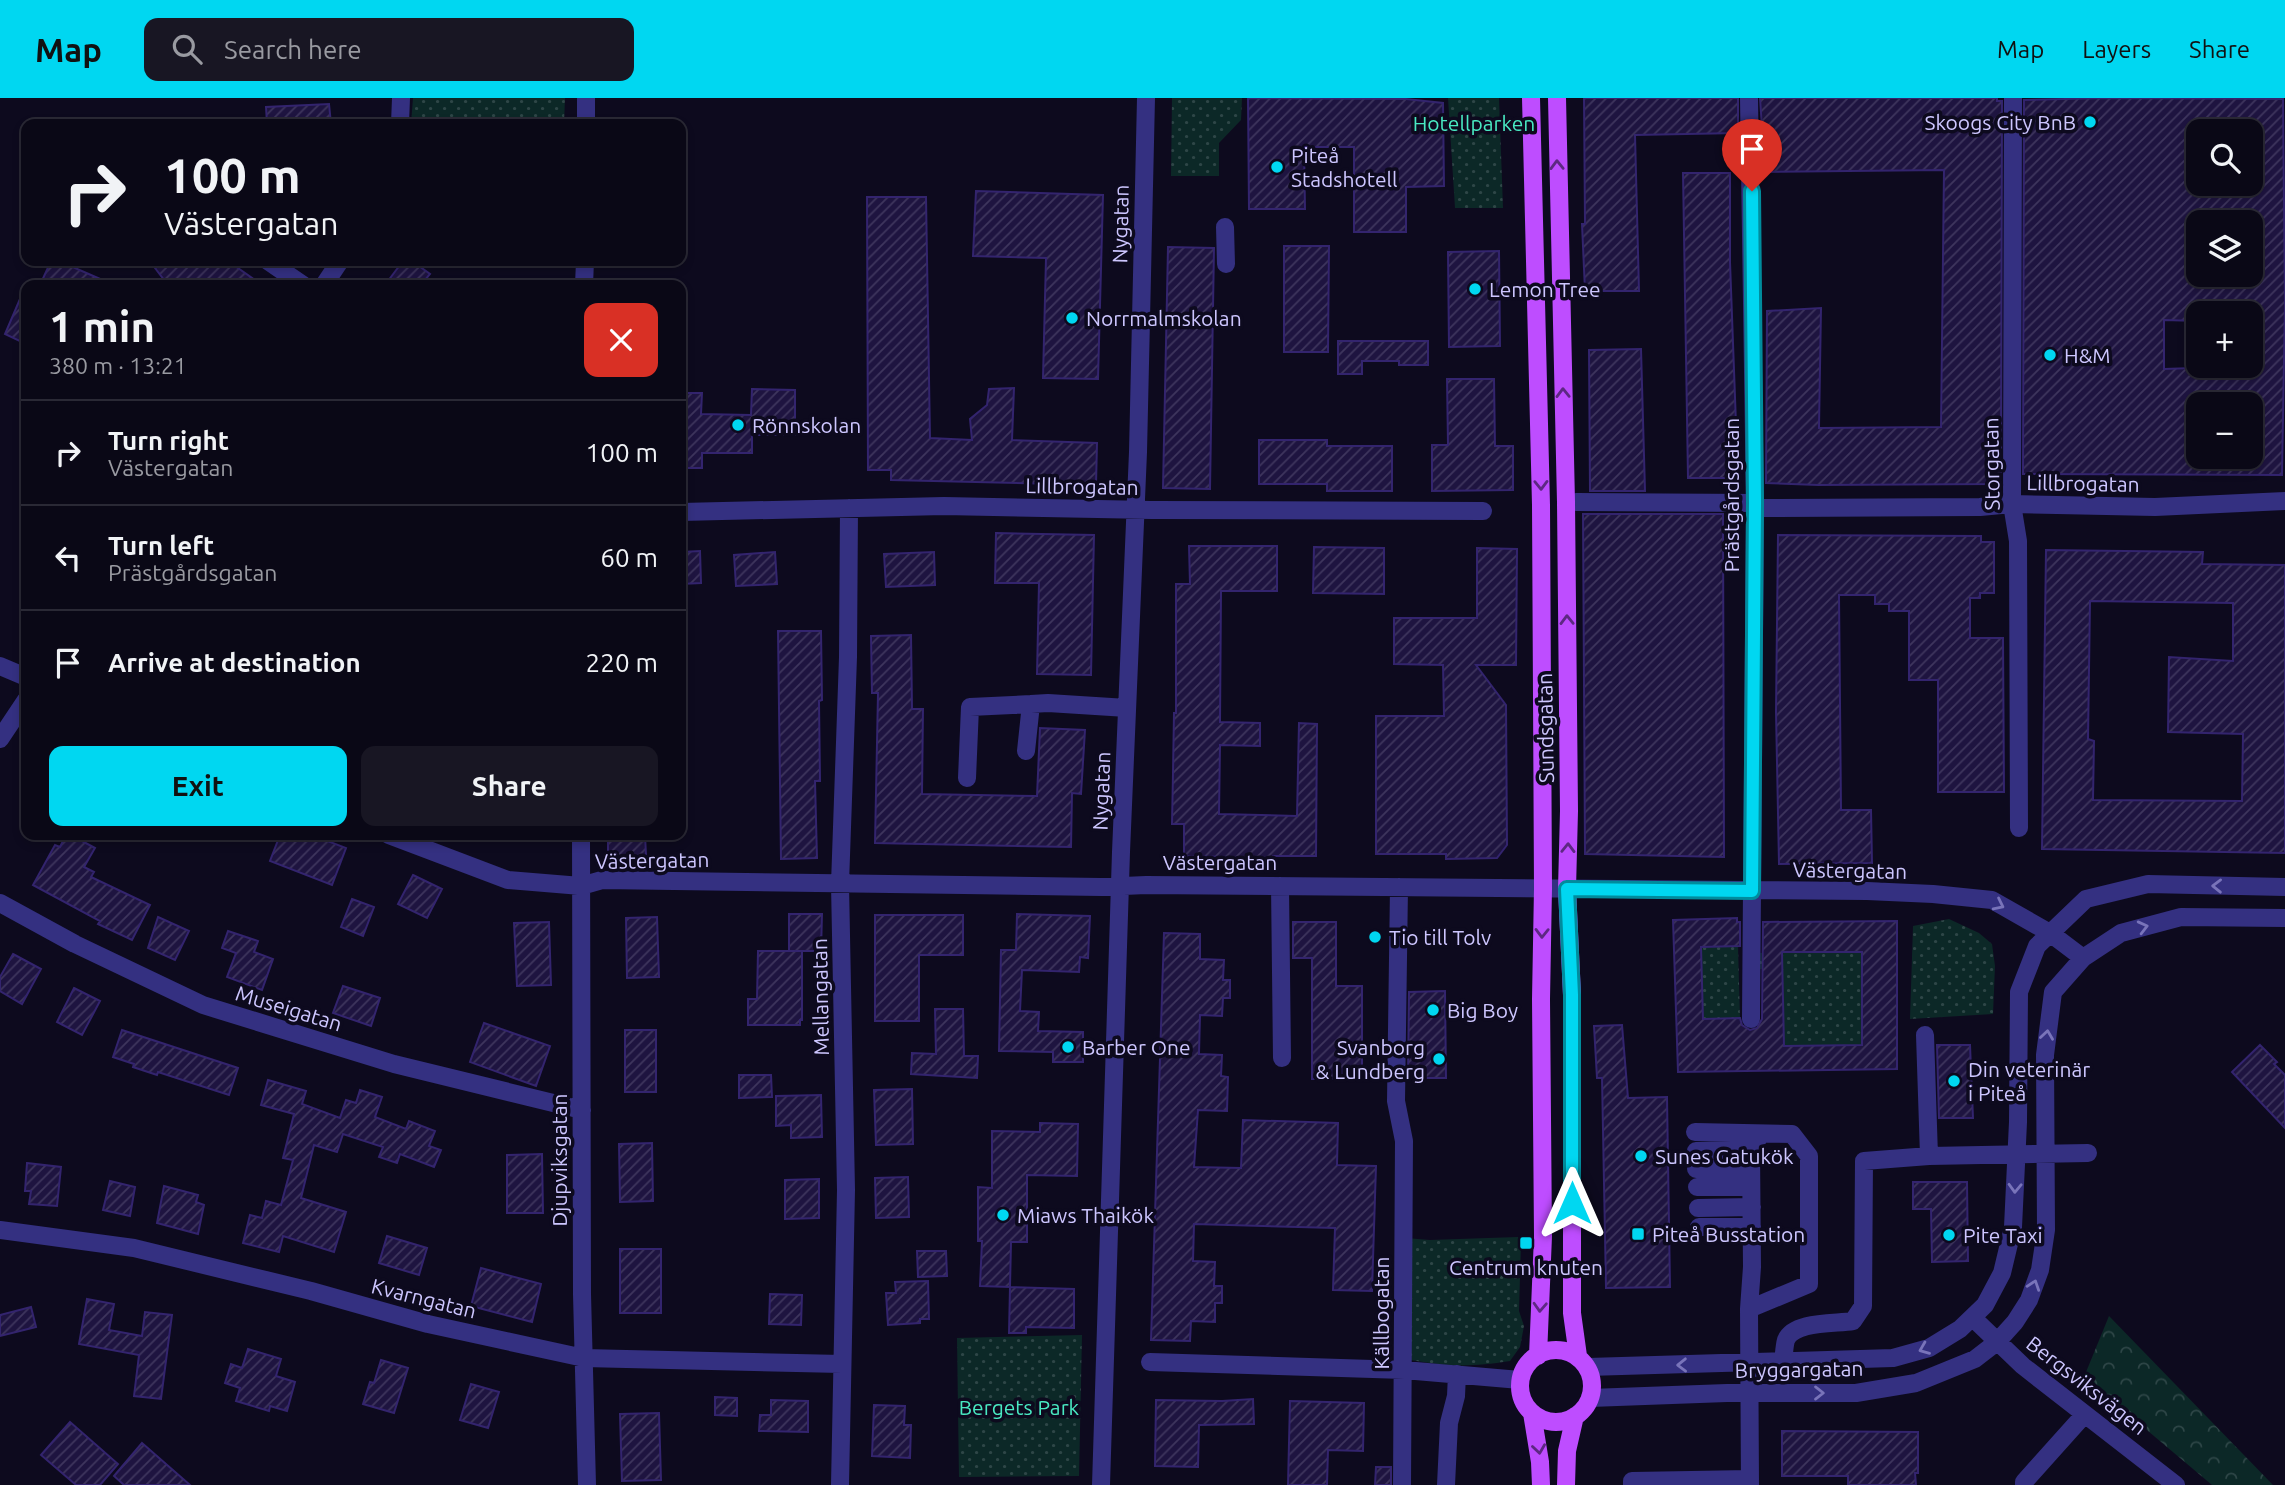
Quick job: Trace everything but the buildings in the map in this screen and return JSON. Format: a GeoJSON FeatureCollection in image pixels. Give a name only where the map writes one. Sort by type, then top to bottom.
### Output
{"type":"FeatureCollection","features":[{"type":"Feature","properties":{"kind":"main road","name":"Sundsgatan"},"geometry":{"type":"LineString","coordinates":[[1531,98],[1541,505],[1543,1236],[1538,1356]]}},
{"type":"Feature","properties":{"kind":"main road","name":"Sundsgatan"},"geometry":{"type":"LineString","coordinates":[[1557,98],[1566,502],[1569,811],[1567,889],[1572,995],[1572,1313],[1583,1362],[1591,1375],[1590,1398]]}},
{"type":"Feature","properties":{"kind":"main road"},"geometry":{"type":"LineString","coordinates":[[1541,1485],[1532,1413],[1523,1398],[1520,1380],[1529,1361],[1555,1350],[1564,1351],[1583,1362]]}},
{"type":"Feature","properties":{"kind":"main road"},"geometry":{"type":"LineString","coordinates":[[1532,1413],[1539,1418],[1560,1421],[1584,1410],[1590,1398]]}},
{"type":"Feature","properties":{"kind":"main road"},"geometry":{"type":"LineString","coordinates":[[1566,1485],[1567,1451],[1575,1416]]}},
{"type":"Feature","properties":{"kind":"street"},"geometry":{"type":"LineString","coordinates":[[400,119],[401,98]]}},
{"type":"Feature","properties":{"kind":"street"},"geometry":{"type":"LineString","coordinates":[[586,98],[586,119]]}},
{"type":"Feature","properties":{"kind":"street","name":"Nygatan"},"geometry":{"type":"LineString","coordinates":[[1101,1485],[1120,887],[1136,510],[1146,98]]}},
{"type":"Feature","properties":{"kind":"street","name":"Prästgårdsgatan"},"geometry":{"type":"LineString","coordinates":[[1749,98],[1755,505],[1751,1019]]}},
{"type":"Feature","properties":{"kind":"street","name":"Storgatan"},"geometry":{"type":"LineString","coordinates":[[2013,98],[2012,504],[2018,541],[2019,828]]}},
{"type":"Feature","properties":{"kind":"street"},"geometry":{"type":"LineString","coordinates":[[1225,227],[1226,264]]}},
{"type":"Feature","properties":{"kind":"street"},"geometry":{"type":"LineString","coordinates":[[275,266],[296,280]]}},
{"type":"Feature","properties":{"kind":"street","name":"Lillbrogatan"},"geometry":{"type":"LineString","coordinates":[[1576,502],[1980,507],[2012,504],[2155,507],[2285,502]]}},
{"type":"Feature","properties":{"kind":"street","name":"Lillbrogatan"},"geometry":{"type":"LineString","coordinates":[[686,512],[944,506],[1136,510],[1483,511]]}},
{"type":"Feature","properties":{"kind":"street","name":"Mellangatan"},"geometry":{"type":"LineString","coordinates":[[840,1485],[846,1190],[840,884],[848,657],[849,508]]}},
{"type":"Feature","properties":{"kind":"street"},"geometry":{"type":"LineString","coordinates":[[0,666],[21,675]]}},
{"type":"Feature","properties":{"kind":"street"},"geometry":{"type":"LineString","coordinates":[[967,778],[970,707],[1048,703],[1128,708]]}},
{"type":"Feature","properties":{"kind":"street"},"geometry":{"type":"LineString","coordinates":[[1026,751],[1031,705]]}},
{"type":"Feature","properties":{"kind":"street"},"geometry":{"type":"LineString","coordinates":[[0,739],[21,707]]}},
{"type":"Feature","properties":{"kind":"street","name":"Västergatan"},"geometry":{"type":"LineString","coordinates":[[402,840],[508,880],[580,886],[603,880],[1120,887],[1146,885],[1867,891],[1933,894],[1992,900],[2050,933],[2083,958]]}},
{"type":"Feature","properties":{"kind":"street","name":"Djupviksgatan"},"geometry":{"type":"LineString","coordinates":[[581,840],[587,1485]]}},
{"type":"Feature","properties":{"kind":"street"},"geometry":{"type":"LineString","coordinates":[[1977,1314],[1995,1290],[2008,1254],[2013,1227],[2019,992],[2038,947],[2086,899],[2148,884],[2285,887]]}},
{"type":"Feature","properties":{"kind":"street"},"geometry":{"type":"LineString","coordinates":[[1280,886],[1282,1058]]}},
{"type":"Feature","properties":{"kind":"street","name":"Källbogatan"},"geometry":{"type":"LineString","coordinates":[[1399,887],[1396,1101],[1404,1141],[1402,1485]]}},
{"type":"Feature","properties":{"kind":"street","name":"Museigatan"},"geometry":{"type":"LineString","coordinates":[[0,903],[75,944],[202,1004],[394,1064],[582,1110]]}},
{"type":"Feature","properties":{"kind":"street"},"geometry":{"type":"LineString","coordinates":[[1997,1342],[2015,1322],[2029,1300],[2039,1270],[2046,1230],[2045,1055],[2053,992],[2083,958],[2121,933],[2182,917],[2285,918]]}},
{"type":"Feature","properties":{"kind":"street"},"geometry":{"type":"LineString","coordinates":[[1925,1035],[1929,1156]]}},
{"type":"Feature","properties":{"kind":"street"},"geometry":{"type":"LineString","coordinates":[[1695,1132],[1792,1134],[1809,1156],[1809,1284],[1749,1309]]}},
{"type":"Feature","properties":{"kind":"street"},"geometry":{"type":"LineString","coordinates":[[1632,1485],[1632,1481],[1750,1482],[1751,1150],[1761,1134]]}},
{"type":"Feature","properties":{"kind":"street"},"geometry":{"type":"LineString","coordinates":[[1751,1150],[1696,1160],[1751,1178]]}},
{"type":"Feature","properties":{"kind":"street"},"geometry":{"type":"LineString","coordinates":[[1783,1363],[1786,1340],[1793,1330],[1805,1326],[1853,1321],[1863,1306],[1864,1161],[1929,1156],[2088,1153]]}},
{"type":"Feature","properties":{"kind":"street"},"geometry":{"type":"LineString","coordinates":[[1697,1187],[1751,1178]]}},
{"type":"Feature","properties":{"kind":"street"},"geometry":{"type":"LineString","coordinates":[[1698,1208],[1752,1207]]}},
{"type":"Feature","properties":{"kind":"street"},"geometry":{"type":"LineString","coordinates":[[1699,1227],[1752,1227]]}},
{"type":"Feature","properties":{"kind":"street","name":"Kvarngatan"},"geometry":{"type":"LineString","coordinates":[[0,1230],[134,1248],[311,1291],[428,1324],[584,1358],[842,1364]]}},
{"type":"Feature","properties":{"kind":"street","name":"Bryggargatan"},"geometry":{"type":"LineString","coordinates":[[1583,1362],[1783,1363],[1893,1358],[1929,1348],[1948,1338],[1977,1314]]}},
{"type":"Feature","properties":{"kind":"street","name":"Bergsviksvägen"},"geometry":{"type":"LineString","coordinates":[[1977,1314],[1997,1342],[2023,1366],[2176,1485]]}},
{"type":"Feature","properties":{"kind":"street","name":"Bryggargatan"},"geometry":{"type":"LineString","coordinates":[[1590,1398],[1856,1393],[1889,1389],[1935,1377],[1965,1365],[1997,1342]]}},
{"type":"Feature","properties":{"kind":"street"},"geometry":{"type":"LineString","coordinates":[[1150,1362],[1404,1370],[1520,1380]]}},
{"type":"Feature","properties":{"kind":"street"},"geometry":{"type":"LineString","coordinates":[[1446,1485],[1448,1423],[1456,1396],[1457,1374]]}},
{"type":"Feature","properties":{"kind":"street"},"geometry":{"type":"LineString","coordinates":[[2024,1485],[2084,1415]]}},
{"type":"Feature","properties":{"kind":"green space"},"geometry":{"type":"Polygon","coordinates":[[[413,98],[565,98],[564,119],[411,119],[413,98]]]}},
{"type":"Feature","properties":{"kind":"green space"},"geometry":{"type":"Polygon","coordinates":[[[1172,98],[1242,98],[1241,120],[1219,143],[1219,176],[1171,176],[1172,98]]]}},
{"type":"Feature","properties":{"kind":"green space","name":"Hotellparken"},"geometry":{"type":"Polygon","coordinates":[[[1448,98],[1499,98],[1503,208],[1455,208],[1448,98]]]}},
{"type":"Feature","properties":{"kind":"green space"},"geometry":{"type":"Polygon","coordinates":[[[1949,919],[1979,933],[1992,944],[1995,966],[1993,1014],[1910,1019],[1913,926],[1949,919]]]}},
{"type":"Feature","properties":{"kind":"green space"},"geometry":{"type":"Polygon","coordinates":[[[1738,946],[1740,1018],[1703,1019],[1701,947],[1738,946]]]}},
{"type":"Feature","properties":{"kind":"green space"},"geometry":{"type":"Polygon","coordinates":[[[1862,952],[1897,1045],[1784,1046],[1783,969],[1758,969],[1758,953],[1862,952]]]}},
{"type":"Feature","properties":{"kind":"green space"},"geometry":{"type":"Polygon","coordinates":[[[1518,1237],[1521,1241],[1519,1311],[1524,1326],[1520,1347],[1510,1361],[1460,1365],[1411,1360],[1405,1238],[1430,1240],[1518,1237]]]}},
{"type":"Feature","properties":{"kind":"green space"},"geometry":{"type":"Polygon","coordinates":[[[2109,1316],[2273,1485],[2212,1485],[2084,1377],[2109,1316]]]}},
{"type":"Feature","properties":{"kind":"green space","name":"Bergets Park"},"geometry":{"type":"Polygon","coordinates":[[[1082,1335],[1079,1476],[959,1477],[957,1338],[1082,1335]]]}},
{"type":"Feature","properties":{"kind":"place","name":"Skoogs City BnB"},"geometry":{"type":"Point","coordinates":[2090,122]}},
{"type":"Feature","properties":{"kind":"place","name":"Piteå Stadshotell"},"geometry":{"type":"Point","coordinates":[1277,167]}},
{"type":"Feature","properties":{"kind":"place","name":"Lemon Tree"},"geometry":{"type":"Point","coordinates":[1475,289]}},
{"type":"Feature","properties":{"kind":"place","name":"Norrmalmskolan"},"geometry":{"type":"Point","coordinates":[1072,318]}},
{"type":"Feature","properties":{"kind":"place","name":"H&M"},"geometry":{"type":"Point","coordinates":[2050,355]}},
{"type":"Feature","properties":{"kind":"place","name":"Rönnskolan"},"geometry":{"type":"Point","coordinates":[738,425]}},
{"type":"Feature","properties":{"kind":"place","name":"Tio till Tolv"},"geometry":{"type":"Point","coordinates":[1375,937]}},
{"type":"Feature","properties":{"kind":"place","name":"Big Boy"},"geometry":{"type":"Point","coordinates":[1433,1010]}},
{"type":"Feature","properties":{"kind":"place","name":"Barber One"},"geometry":{"type":"Point","coordinates":[1068,1047]}},
{"type":"Feature","properties":{"kind":"place","name":"Svanborg & Lundberg"},"geometry":{"type":"Point","coordinates":[1439,1059]}},
{"type":"Feature","properties":{"kind":"place","name":"Din veterinär i Piteå"},"geometry":{"type":"Point","coordinates":[1954,1081]}},
{"type":"Feature","properties":{"kind":"place","name":"Sunes Gatukök"},"geometry":{"type":"Point","coordinates":[1641,1156]}},
{"type":"Feature","properties":{"kind":"place","name":"Miaws Thaikök"},"geometry":{"type":"Point","coordinates":[1003,1215]}},
{"type":"Feature","properties":{"kind":"place","name":"Piteå Busstation"},"geometry":{"type":"Point","coordinates":[1638,1234]}},
{"type":"Feature","properties":{"kind":"place","name":"Pite Taxi"},"geometry":{"type":"Point","coordinates":[1949,1235]}},
{"type":"Feature","properties":{"kind":"place","name":"Centrum knuten"},"geometry":{"type":"Point","coordinates":[1526,1243]}},
{"type":"Feature","properties":{"kind":"route"},"geometry":{"type":"LineString","coordinates":[[1572,1203],[1572,995],[1567,889],[1752,891],[1755,503],[1752,191]]}}]}
